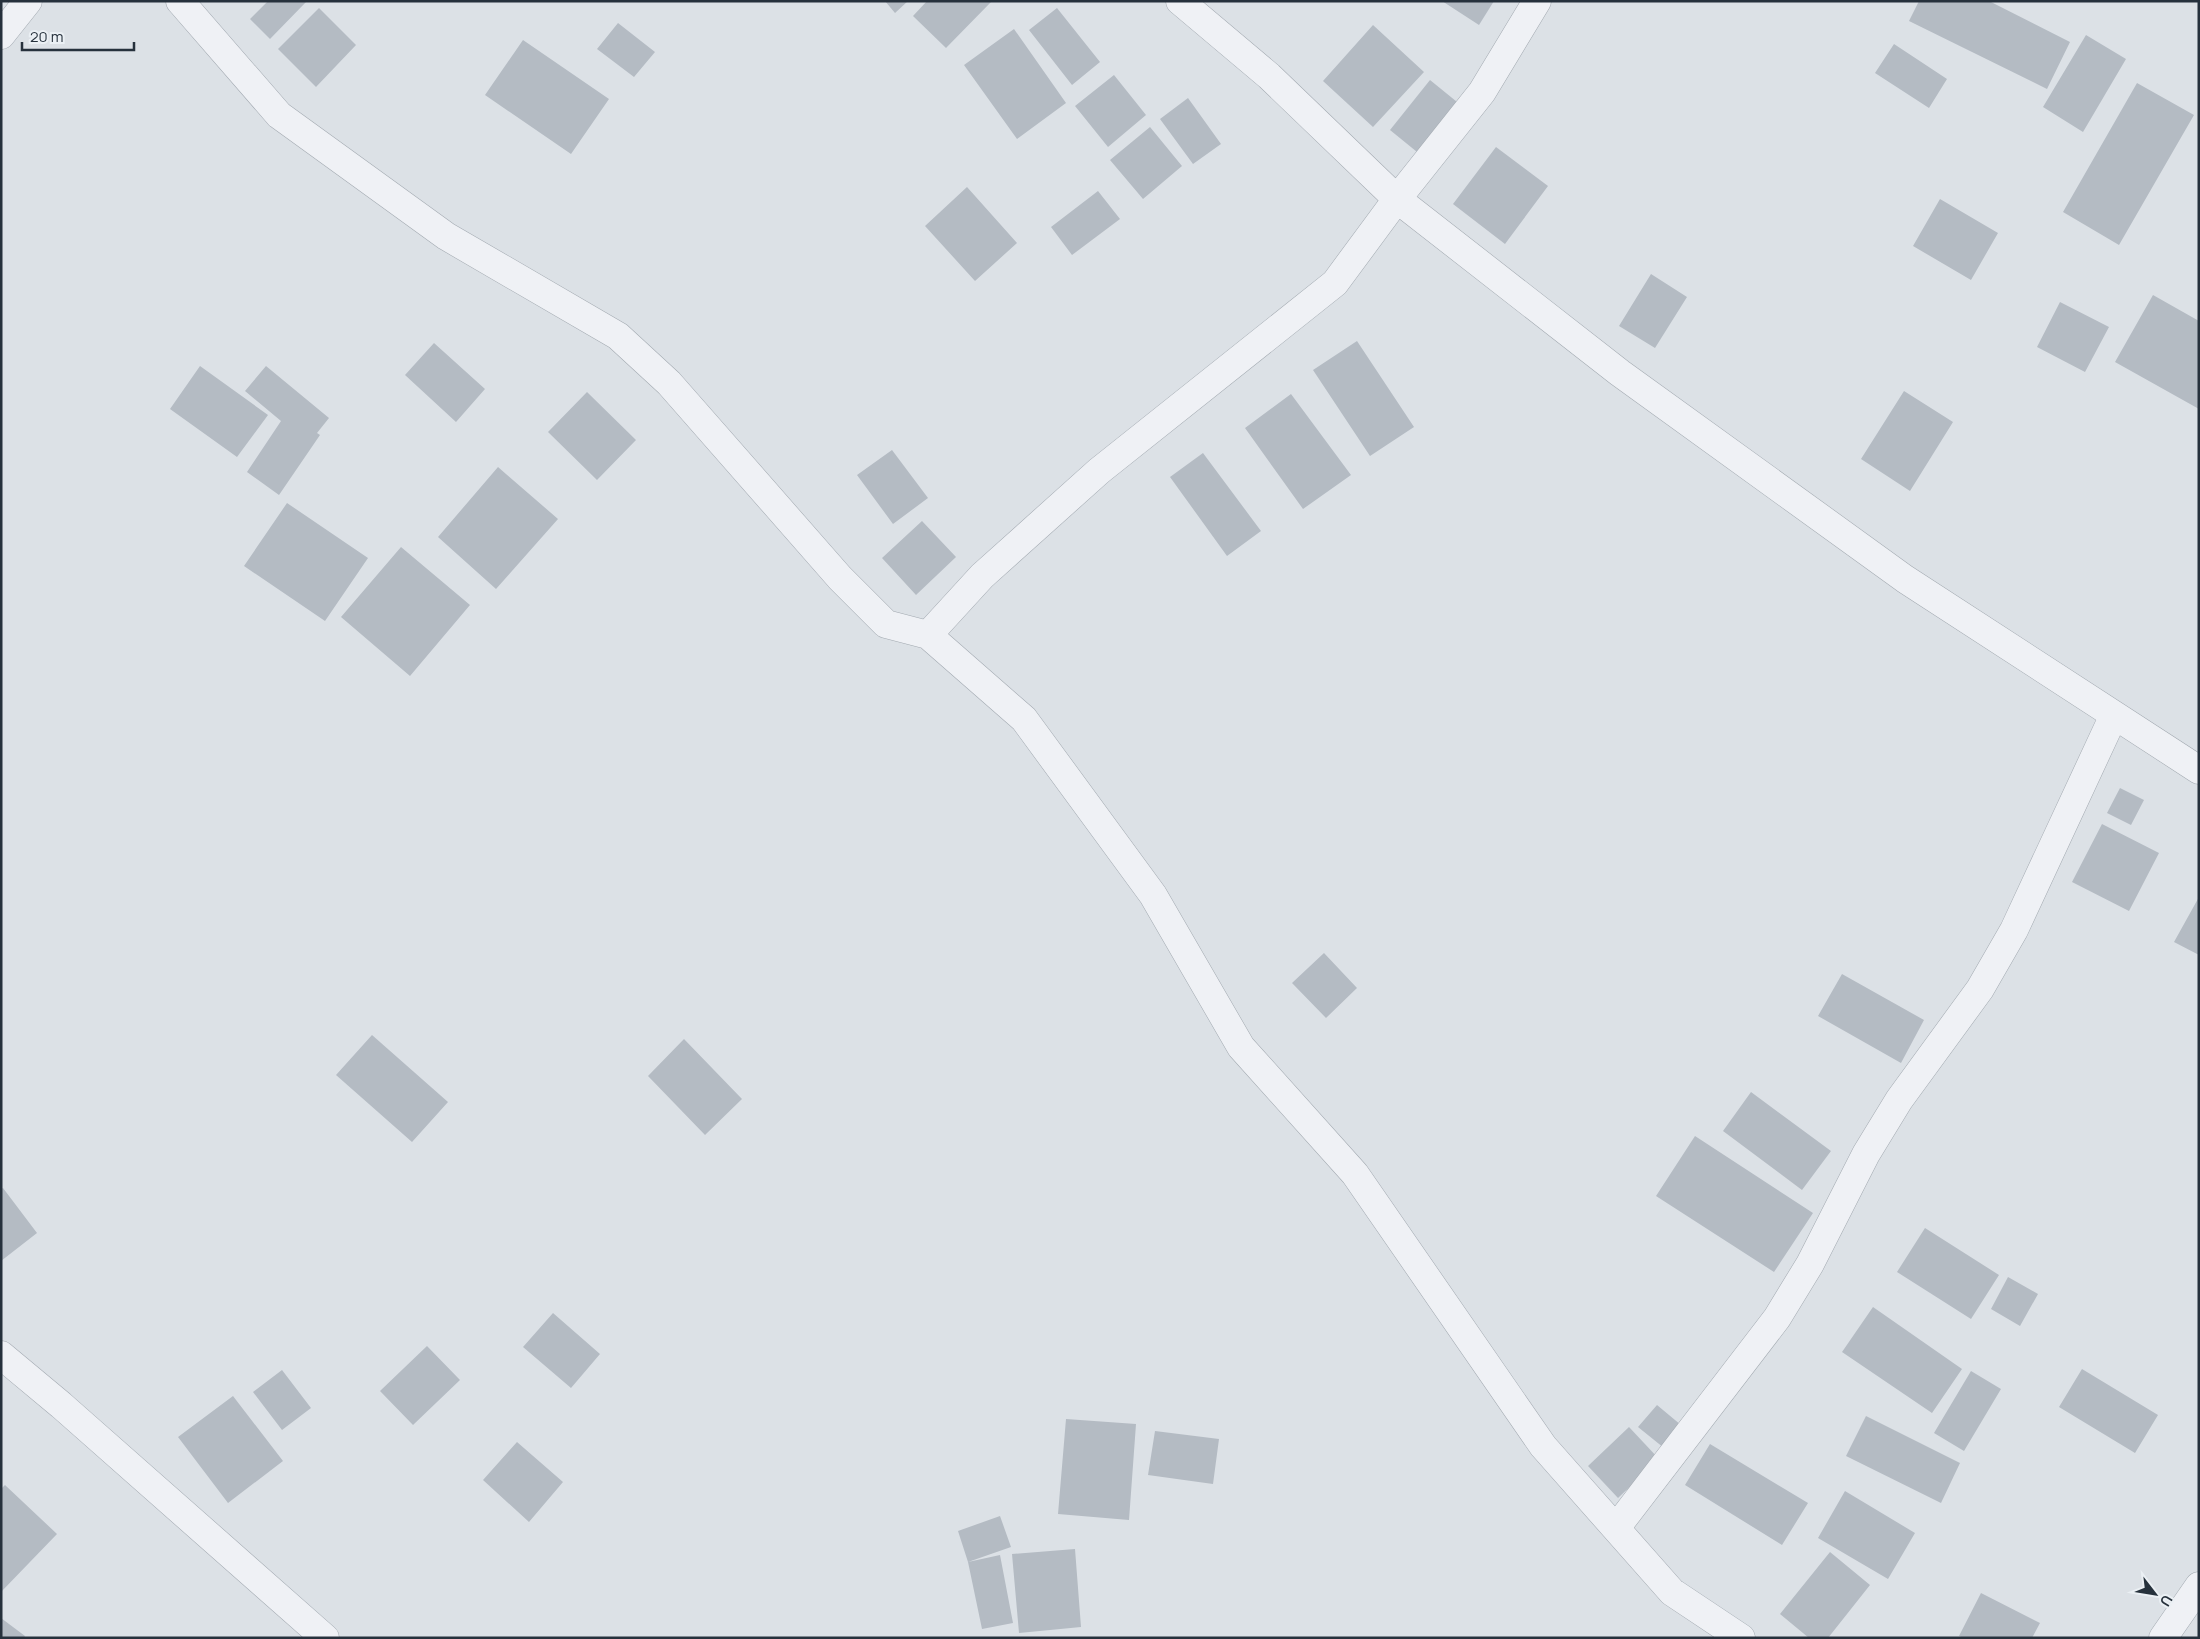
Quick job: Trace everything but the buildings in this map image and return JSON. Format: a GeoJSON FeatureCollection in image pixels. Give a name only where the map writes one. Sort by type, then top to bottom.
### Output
{"type":"FeatureCollection","features":[{"type":"Feature","properties":{"kind":"street"},"geometry":{"type":"LineString","coordinates":[[1,35],[28,1]]}},
{"type":"Feature","properties":{"kind":"street"},"geometry":{"type":"LineString","coordinates":[[180,1],[279,115],[446,236],[618,336],[669,383],[840,578],[886,624],[928,635],[1024,719],[1153,895],[1241,1047],[1355,1174],[1543,1446],[1672,1592],[1741,1638]]}},
{"type":"Feature","properties":{"kind":"street"},"geometry":{"type":"LineString","coordinates":[[1180,1],[1269,76],[1397,200],[1620,373],[1905,579],[2199,770]]}},
{"type":"Feature","properties":{"kind":"street"},"geometry":{"type":"LineString","coordinates":[[928,635],[982,576],[1099,471],[1335,283],[1482,92],[1537,1]]}},
{"type":"Feature","properties":{"kind":"street"},"geometry":{"type":"LineString","coordinates":[[1616,1528],[1777,1318],[1810,1264],[1866,1154],[1889,1115],[1980,989],[2014,930],[2114,715]]}},
{"type":"Feature","properties":{"kind":"street"},"geometry":{"type":"LineString","coordinates":[[1,1355],[61,1405],[325,1638]]}},
{"type":"Feature","properties":{"kind":"street"},"geometry":{"type":"LineString","coordinates":[[2163,1638],[2199,1586]]}}]}
